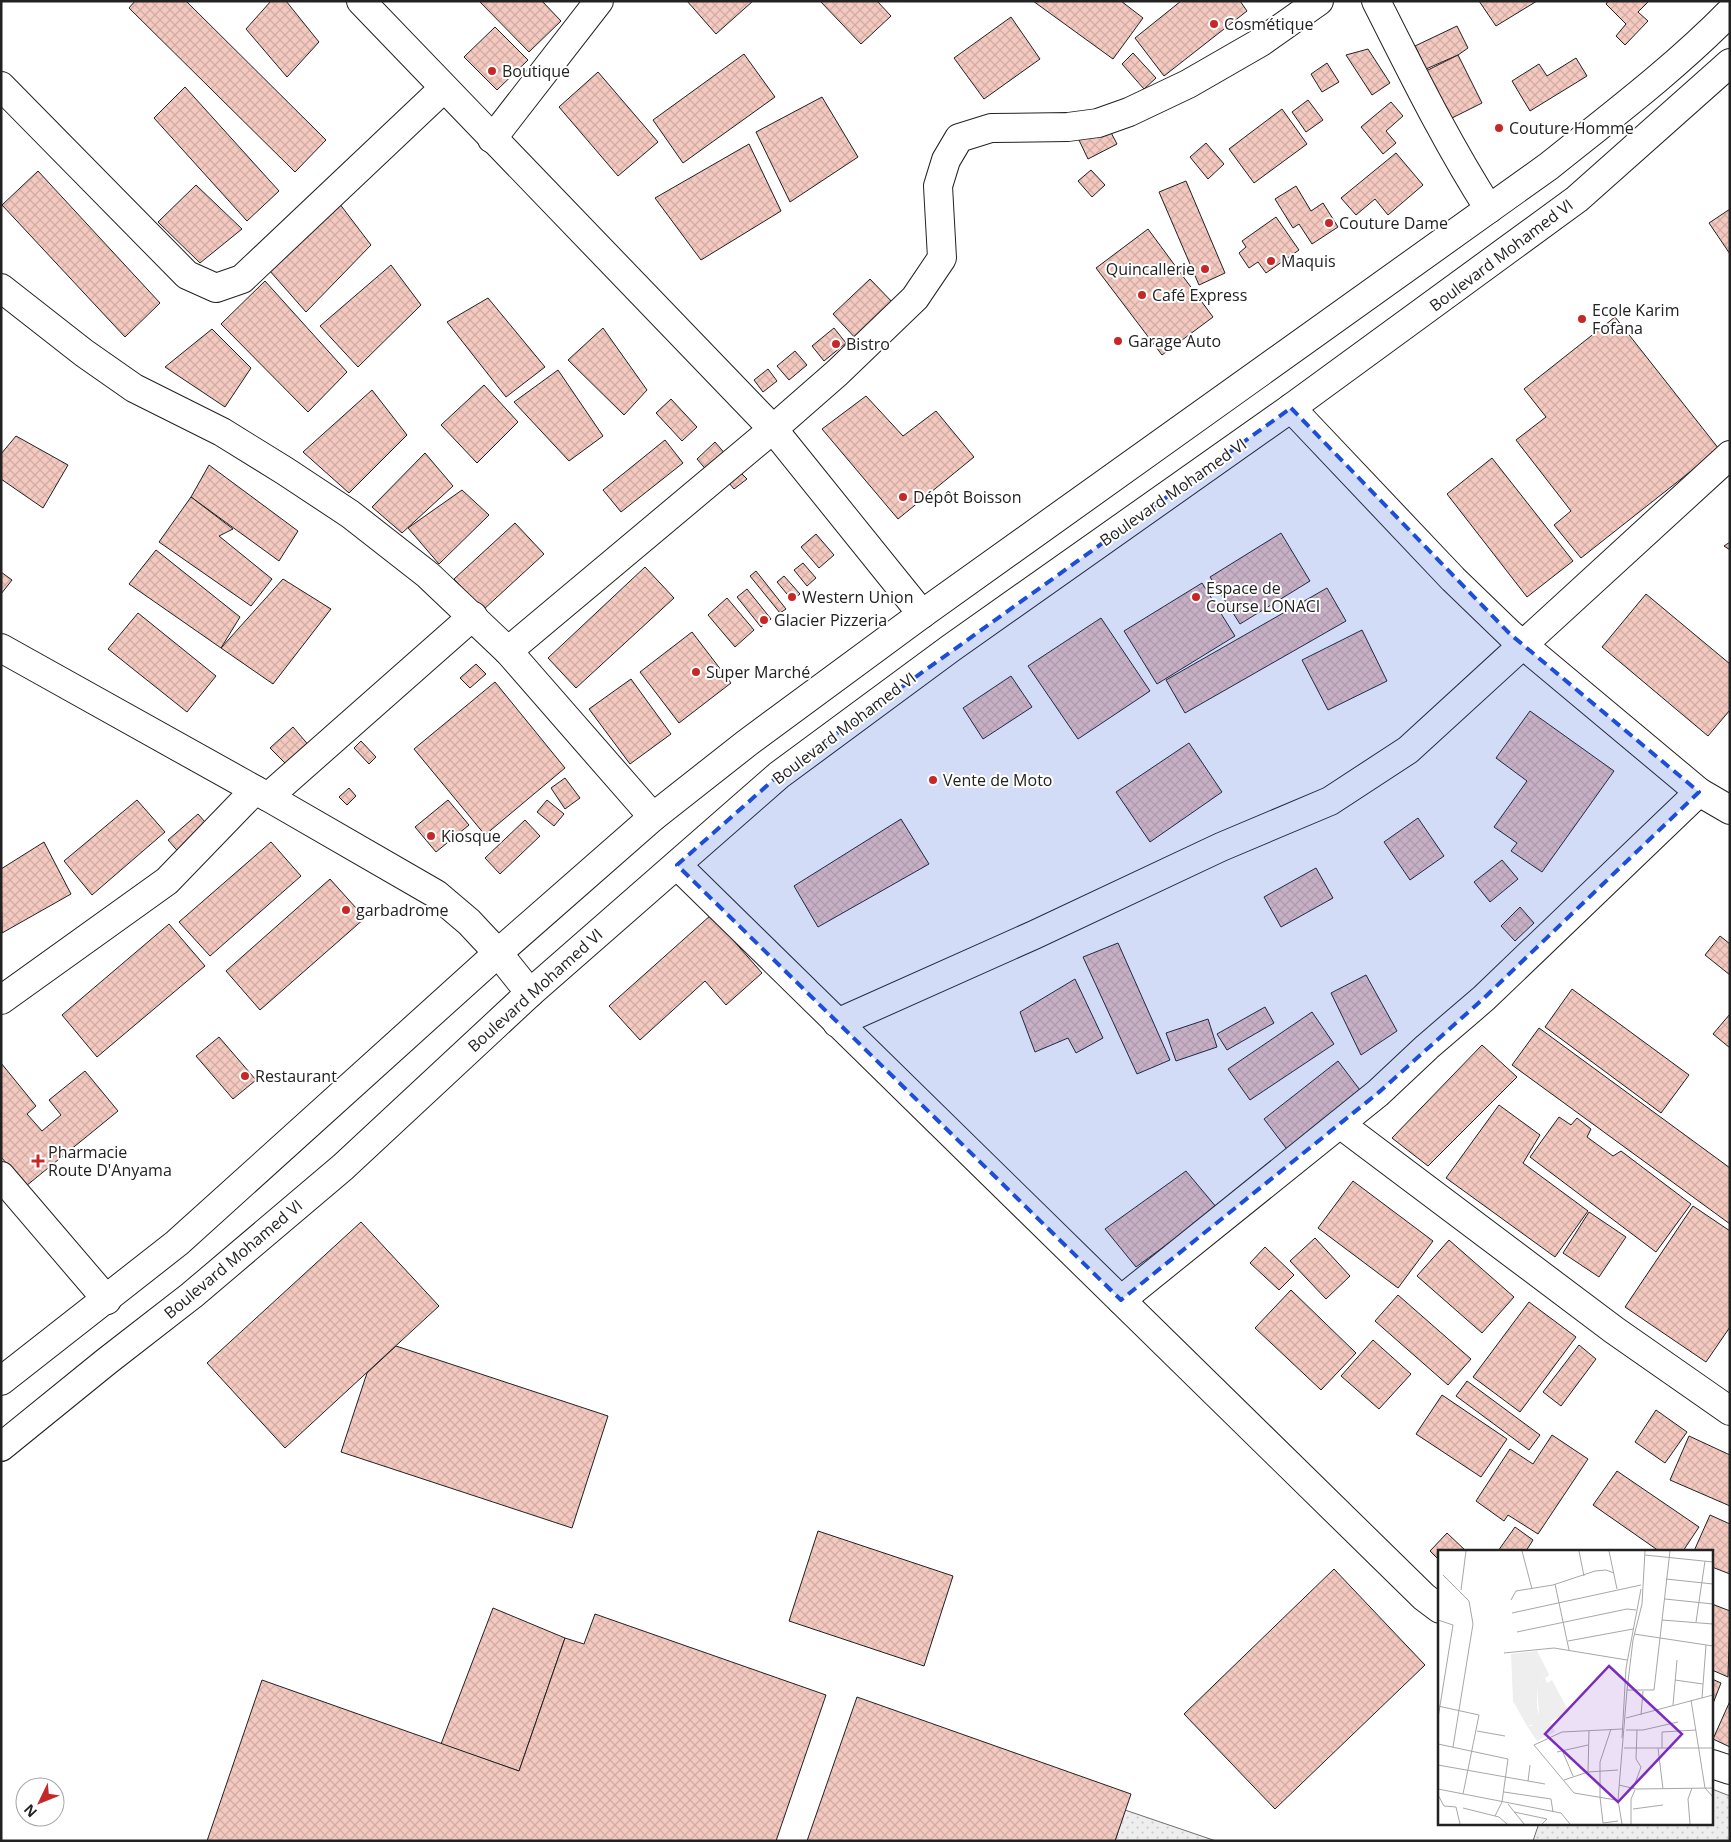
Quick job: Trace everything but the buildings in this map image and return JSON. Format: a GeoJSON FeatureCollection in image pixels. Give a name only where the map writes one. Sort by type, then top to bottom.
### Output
{"type":"FeatureCollection","features":[{"type":"Feature","properties":{"kind":"street"},"geometry":{"type":"LineString","coordinates":[[361,1],[773,429],[922,614]]}},
{"type":"Feature","properties":{"kind":"street"},"geometry":{"type":"LineString","coordinates":[[492,139],[599,1]]}},
{"type":"Feature","properties":{"kind":"street"},"geometry":{"type":"LineString","coordinates":[[508,651],[773,429],[837,372],[915,298],[942,258],[938,186],[946,160],[959,138],[991,128],[1068,127],[1098,124],[1129,112],[1188,84],[1253,46],[1319,1]]}},
{"type":"Feature","properties":{"kind":"street"},"geometry":{"type":"LineString","coordinates":[[1376,1],[1452,148],[1489,208]]}},
{"type":"Feature","properties":{"kind":"street"},"geometry":{"type":"LineString","coordinates":[[1,1381],[107,1300],[177,1243],[498,953],[653,817],[747,742],[922,614],[1549,166],[1624,106],[1710,32],[1730,12]]}},
{"type":"Feature","properties":{"kind":"street","name":"Boulevard Mohamed VI"},"geometry":{"type":"LineString","coordinates":[[1,1447],[192,1295],[342,1167],[530,993],[779,775],[951,648],[1291,408],[1577,199],[1728,68]]}},
{"type":"Feature","properties":{"kind":"street"},"geometry":{"type":"LineString","coordinates":[[1,86],[187,275],[216,288],[242,279],[444,88]]}},
{"type":"Feature","properties":{"kind":"street"},"geometry":{"type":"LineString","coordinates":[[1,288],[84,353],[134,388],[222,432],[350,514],[428,575],[508,651],[653,817]]}},
{"type":"Feature","properties":{"kind":"street"},"geometry":{"type":"LineString","coordinates":[[1291,408],[1453,579],[1510,634],[1699,792],[1730,810]]}},
{"type":"Feature","properties":{"kind":"street"},"geometry":{"type":"LineString","coordinates":[[838,1022],[1034,935],[1222,846],[1330,801],[1408,750],[1730,455]]}},
{"type":"Feature","properties":{"kind":"street"},"geometry":{"type":"LineString","coordinates":[[1,1000],[167,881],[262,794],[473,616]]}},
{"type":"Feature","properties":{"kind":"street"},"geometry":{"type":"LineString","coordinates":[[1,648],[436,894],[469,922],[498,953],[530,993]]}},
{"type":"Feature","properties":{"kind":"street"},"geometry":{"type":"LineString","coordinates":[[1121,1300],[1378,1093],[1427,1047],[1484,998],[1699,792]]}},
{"type":"Feature","properties":{"kind":"street"},"geometry":{"type":"LineString","coordinates":[[677,865],[1417,1590],[1438,1607]]}},
{"type":"Feature","properties":{"kind":"street"},"geometry":{"type":"LineString","coordinates":[[1340,1124],[1614,1330],[1730,1411]]}},
{"type":"Feature","properties":{"kind":"street"},"geometry":{"type":"LineString","coordinates":[[1,1176],[107,1300]]}},
{"type":"Feature","properties":{"kind":"street"},"geometry":{"type":"LineString","coordinates":[[1714,1765],[1730,1770]]}},
{"type":"Feature","properties":{"kind":"highlighted area"},"geometry":{"type":"Polygon","coordinates":[[[1291,408],[1510,634],[1699,792],[1484,998],[1378,1093],[1121,1300],[677,865],[779,775],[1291,408]]]}},
{"type":"Feature","properties":{"kind":"shaded area"},"geometry":{"type":"Polygon","coordinates":[[[1714,1790],[1730,1796],[1730,1841],[1533,1841],[1539,1824],[1714,1824],[1714,1790]]]}},
{"type":"Feature","properties":{"kind":"shaded area"},"geometry":{"type":"Polygon","coordinates":[[[1125,1810],[1216,1841],[1115,1841],[1125,1810]]]}},
{"type":"Feature","properties":{"kind":"place","name":"Cosmétique"},"geometry":{"type":"Point","coordinates":[1214,24]}},
{"type":"Feature","properties":{"kind":"place","name":"Boutique"},"geometry":{"type":"Point","coordinates":[492,71]}},
{"type":"Feature","properties":{"kind":"place","name":"Couture Homme"},"geometry":{"type":"Point","coordinates":[1499,128]}},
{"type":"Feature","properties":{"kind":"place","name":"Couture Dame"},"geometry":{"type":"Point","coordinates":[1329,223]}},
{"type":"Feature","properties":{"kind":"place","name":"Maquis"},"geometry":{"type":"Point","coordinates":[1271,261]}},
{"type":"Feature","properties":{"kind":"place","name":"Quincallerie"},"geometry":{"type":"Point","coordinates":[1205,269]}},
{"type":"Feature","properties":{"kind":"place","name":"Café Express"},"geometry":{"type":"Point","coordinates":[1142,295]}},
{"type":"Feature","properties":{"kind":"place","name":"Ecole Karim Fofana"},"geometry":{"type":"Point","coordinates":[1582,319]}},
{"type":"Feature","properties":{"kind":"place","name":"Garage Auto"},"geometry":{"type":"Point","coordinates":[1118,341]}},
{"type":"Feature","properties":{"kind":"place","name":"Bistro"},"geometry":{"type":"Point","coordinates":[836,344]}},
{"type":"Feature","properties":{"kind":"place","name":"Dépôt Boisson"},"geometry":{"type":"Point","coordinates":[903,497]}},
{"type":"Feature","properties":{"kind":"place","name":"Western Union"},"geometry":{"type":"Point","coordinates":[792,597]}},
{"type":"Feature","properties":{"kind":"place","name":"Espace de Course LONACI"},"geometry":{"type":"Point","coordinates":[1196,597]}},
{"type":"Feature","properties":{"kind":"place","name":"Glacier Pizzeria"},"geometry":{"type":"Point","coordinates":[764,620]}},
{"type":"Feature","properties":{"kind":"place","name":"Super Marché"},"geometry":{"type":"Point","coordinates":[696,672]}},
{"type":"Feature","properties":{"kind":"place","name":"Vente de Moto"},"geometry":{"type":"Point","coordinates":[933,780]}},
{"type":"Feature","properties":{"kind":"place","name":"Kiosque"},"geometry":{"type":"Point","coordinates":[431,836]}},
{"type":"Feature","properties":{"kind":"place","name":"garbadrome"},"geometry":{"type":"Point","coordinates":[346,910]}},
{"type":"Feature","properties":{"kind":"place","name":"Restaurant"},"geometry":{"type":"Point","coordinates":[245,1076]}},
{"type":"Feature","properties":{"kind":"place","name":"Pharmacie Route D'Anyama"},"geometry":{"type":"Point","coordinates":[38,1161]}}]}
